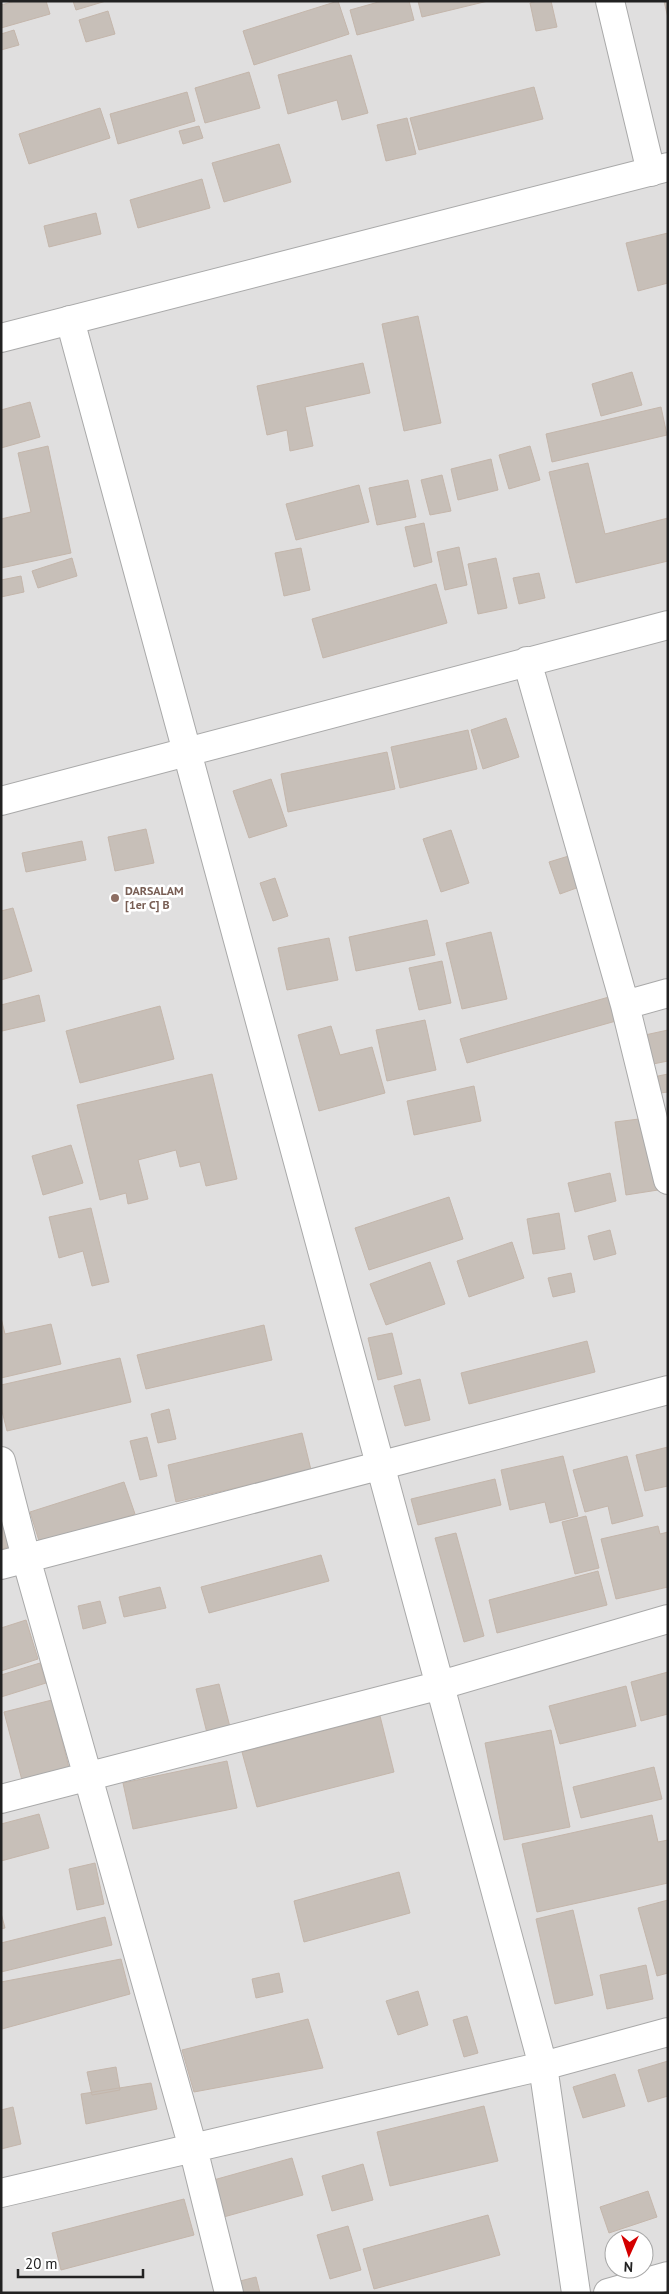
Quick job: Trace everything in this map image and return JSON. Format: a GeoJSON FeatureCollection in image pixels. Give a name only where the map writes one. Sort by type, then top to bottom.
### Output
{"type":"FeatureCollection","features":[{"type":"Feature","properties":{"kind":"street"},"geometry":{"type":"LineString","coordinates":[[1,338],[660,170],[610,1]]}},
{"type":"Feature","properties":{"kind":"street"},"geometry":{"type":"LineString","coordinates":[[70,320],[543,2066],[576,2293]]}},
{"type":"Feature","properties":{"kind":"street"},"geometry":{"type":"LineString","coordinates":[[1,801],[668,625]]}},
{"type":"Feature","properties":{"kind":"street"},"geometry":{"type":"LineString","coordinates":[[527,662],[625,1005],[668,1180]]}},
{"type":"Feature","properties":{"kind":"street"},"geometry":{"type":"LineString","coordinates":[[625,1005],[668,993]]}},
{"type":"Feature","properties":{"kind":"street"},"geometry":{"type":"LineString","coordinates":[[14,1561],[668,1390]]}},
{"type":"Feature","properties":{"kind":"street"},"geometry":{"type":"LineString","coordinates":[[1,1461],[14,1561],[88,1777],[193,2148],[229,2293]]}},
{"type":"Feature","properties":{"kind":"street"},"geometry":{"type":"LineString","coordinates":[[1,1799],[441,1685],[668,1619]]}},
{"type":"Feature","properties":{"kind":"street"},"geometry":{"type":"LineString","coordinates":[[1,2193],[543,2066],[668,2032]]}},
{"type":"Feature","properties":{"kind":"street"},"geometry":{"type":"LineString","coordinates":[[608,2293],[668,2276]]}},
{"type":"Feature","properties":{"kind":"shaded area"},"geometry":{"type":"Polygon","coordinates":[[[1,1],[668,1],[668,2293],[1,2293],[1,1]]]}},
{"type":"Feature","properties":{"kind":"building"},"geometry":{"type":"Polygon","coordinates":[[[15,1],[46,1],[50,14],[1,28],[1,5],[15,1]]]}},
{"type":"Feature","properties":{"kind":"building"},"geometry":{"type":"Polygon","coordinates":[[[73,1],[106,1],[76,10],[73,1]]]}},
{"type":"Feature","properties":{"kind":"building"},"geometry":{"type":"Polygon","coordinates":[[[338,1],[349,34],[254,65],[243,31],[338,1]]]}},
{"type":"Feature","properties":{"kind":"building"},"geometry":{"type":"Polygon","coordinates":[[[382,1],[409,1],[414,20],[357,35],[350,10],[382,1]]]}},
{"type":"Feature","properties":{"kind":"building"},"geometry":{"type":"Polygon","coordinates":[[[418,1],[488,1],[422,17],[418,1]]]}},
{"type":"Feature","properties":{"kind":"building"},"geometry":{"type":"Polygon","coordinates":[[[551,1],[557,27],[536,31],[530,3],[551,1]]]}},
{"type":"Feature","properties":{"kind":"building"},"geometry":{"type":"Polygon","coordinates":[[[664,1],[668,1],[668,18],[664,1]]]}},
{"type":"Feature","properties":{"kind":"building"},"geometry":{"type":"Polygon","coordinates":[[[108,11],[115,34],[86,42],[79,20],[108,11]]]}},
{"type":"Feature","properties":{"kind":"building"},"geometry":{"type":"Polygon","coordinates":[[[14,30],[19,45],[1,50],[1,34],[14,30]]]}},
{"type":"Feature","properties":{"kind":"building"},"geometry":{"type":"Polygon","coordinates":[[[351,55],[368,113],[342,120],[337,100],[288,114],[278,75],[351,55]]]}},
{"type":"Feature","properties":{"kind":"building"},"geometry":{"type":"Polygon","coordinates":[[[249,72],[260,108],[205,123],[195,88],[249,72]]]}},
{"type":"Feature","properties":{"kind":"building"},"geometry":{"type":"Polygon","coordinates":[[[534,87],[543,119],[419,150],[410,118],[534,87]]]}},
{"type":"Feature","properties":{"kind":"building"},"geometry":{"type":"Polygon","coordinates":[[[187,92],[195,121],[118,144],[110,114],[187,92]]]}},
{"type":"Feature","properties":{"kind":"building"},"geometry":{"type":"Polygon","coordinates":[[[100,108],[110,138],[29,164],[19,134],[100,108]]]}},
{"type":"Feature","properties":{"kind":"building"},"geometry":{"type":"Polygon","coordinates":[[[407,118],[416,154],[386,161],[377,125],[407,118]]]}},
{"type":"Feature","properties":{"kind":"building"},"geometry":{"type":"Polygon","coordinates":[[[199,126],[203,138],[183,144],[179,131],[199,126]]]}},
{"type":"Feature","properties":{"kind":"building"},"geometry":{"type":"Polygon","coordinates":[[[279,144],[291,182],[224,202],[212,163],[279,144]]]}},
{"type":"Feature","properties":{"kind":"building"},"geometry":{"type":"Polygon","coordinates":[[[202,179],[210,208],[138,228],[130,200],[202,179]]]}},
{"type":"Feature","properties":{"kind":"building"},"geometry":{"type":"Polygon","coordinates":[[[96,213],[101,234],[49,247],[44,226],[96,213]]]}},
{"type":"Feature","properties":{"kind":"building"},"geometry":{"type":"Polygon","coordinates":[[[668,233],[668,283],[638,291],[626,243],[668,233]]]}},
{"type":"Feature","properties":{"kind":"building"},"geometry":{"type":"Polygon","coordinates":[[[418,316],[441,423],[404,431],[382,324],[418,316]]]}},
{"type":"Feature","properties":{"kind":"building"},"geometry":{"type":"Polygon","coordinates":[[[363,363],[370,393],[305,407],[313,446],[290,451],[287,430],[267,435],[257,386],[363,363]]]}},
{"type":"Feature","properties":{"kind":"building"},"geometry":{"type":"Polygon","coordinates":[[[632,372],[642,405],[601,416],[592,384],[632,372]]]}},
{"type":"Feature","properties":{"kind":"building"},"geometry":{"type":"Polygon","coordinates":[[[30,402],[40,437],[1,448],[1,410],[30,402]]]}},
{"type":"Feature","properties":{"kind":"building"},"geometry":{"type":"Polygon","coordinates":[[[661,407],[667,435],[552,462],[546,434],[661,407]]]}},
{"type":"Feature","properties":{"kind":"building"},"geometry":{"type":"Polygon","coordinates":[[[48,446],[71,553],[1,568],[1,519],[31,512],[18,453],[48,446]]]}},
{"type":"Feature","properties":{"kind":"building"},"geometry":{"type":"Polygon","coordinates":[[[530,446],[540,480],[509,489],[499,455],[530,446]]]}},
{"type":"Feature","properties":{"kind":"building"},"geometry":{"type":"Polygon","coordinates":[[[491,459],[498,490],[458,500],[451,469],[491,459]]]}},
{"type":"Feature","properties":{"kind":"building"},"geometry":{"type":"Polygon","coordinates":[[[588,463],[605,534],[668,518],[668,561],[576,583],[549,472],[588,463]]]}},
{"type":"Feature","properties":{"kind":"building"},"geometry":{"type":"Polygon","coordinates":[[[442,475],[451,511],[430,515],[421,480],[442,475]]]}},
{"type":"Feature","properties":{"kind":"building"},"geometry":{"type":"Polygon","coordinates":[[[408,480],[416,517],[377,525],[369,488],[408,480]]]}},
{"type":"Feature","properties":{"kind":"building"},"geometry":{"type":"Polygon","coordinates":[[[359,485],[369,522],[296,540],[286,504],[359,485]]]}},
{"type":"Feature","properties":{"kind":"building"},"geometry":{"type":"Polygon","coordinates":[[[424,523],[432,562],[414,567],[405,527],[424,523]]]}},
{"type":"Feature","properties":{"kind":"building"},"geometry":{"type":"Polygon","coordinates":[[[459,547],[467,585],[445,590],[437,552],[459,547]]]}},
{"type":"Feature","properties":{"kind":"building"},"geometry":{"type":"Polygon","coordinates":[[[301,548],[310,590],[284,596],[275,553],[301,548]]]}},
{"type":"Feature","properties":{"kind":"building"},"geometry":{"type":"Polygon","coordinates":[[[72,558],[77,576],[38,588],[32,571],[72,558]]]}},
{"type":"Feature","properties":{"kind":"building"},"geometry":{"type":"Polygon","coordinates":[[[496,558],[507,608],[478,614],[468,564],[496,558]]]}},
{"type":"Feature","properties":{"kind":"building"},"geometry":{"type":"Polygon","coordinates":[[[539,573],[545,598],[519,604],[513,578],[539,573]]]}},
{"type":"Feature","properties":{"kind":"building"},"geometry":{"type":"Polygon","coordinates":[[[21,576],[24,592],[1,597],[1,580],[21,576]]]}},
{"type":"Feature","properties":{"kind":"building"},"geometry":{"type":"Polygon","coordinates":[[[436,584],[447,623],[323,658],[312,619],[436,584]]]}},
{"type":"Feature","properties":{"kind":"building"},"geometry":{"type":"Polygon","coordinates":[[[506,718],[519,757],[483,769],[471,730],[506,718]]]}},
{"type":"Feature","properties":{"kind":"building"},"geometry":{"type":"Polygon","coordinates":[[[468,730],[477,769],[400,788],[391,747],[468,730]]]}},
{"type":"Feature","properties":{"kind":"building"},"geometry":{"type":"Polygon","coordinates":[[[387,752],[395,789],[288,812],[281,774],[387,752]]]}},
{"type":"Feature","properties":{"kind":"building"},"geometry":{"type":"Polygon","coordinates":[[[271,779],[287,826],[249,838],[233,791],[271,779]]]}},
{"type":"Feature","properties":{"kind":"building"},"geometry":{"type":"Polygon","coordinates":[[[146,829],[154,863],[115,871],[108,837],[146,829]]]}},
{"type":"Feature","properties":{"kind":"building"},"geometry":{"type":"Polygon","coordinates":[[[451,830],[469,883],[441,892],[423,839],[451,830]]]}},
{"type":"Feature","properties":{"kind":"building"},"geometry":{"type":"Polygon","coordinates":[[[82,841],[86,860],[26,872],[22,853],[82,841]]]}},
{"type":"Feature","properties":{"kind":"building"},"geometry":{"type":"Polygon","coordinates":[[[572,855],[582,886],[560,894],[549,862],[572,855]]]}},
{"type":"Feature","properties":{"kind":"building"},"geometry":{"type":"Polygon","coordinates":[[[275,878],[288,916],[273,921],[260,883],[275,878]]]}},
{"type":"Feature","properties":{"kind":"building"},"geometry":{"type":"Polygon","coordinates":[[[13,908],[32,971],[1,980],[1,911],[13,908]]]}},
{"type":"Feature","properties":{"kind":"building"},"geometry":{"type":"Polygon","coordinates":[[[427,920],[435,955],[356,971],[349,937],[427,920]]]}},
{"type":"Feature","properties":{"kind":"building"},"geometry":{"type":"Polygon","coordinates":[[[491,932],[507,999],[462,1009],[446,943],[491,932]]]}},
{"type":"Feature","properties":{"kind":"building"},"geometry":{"type":"Polygon","coordinates":[[[329,938],[338,980],[287,990],[278,948],[329,938]]]}},
{"type":"Feature","properties":{"kind":"building"},"geometry":{"type":"Polygon","coordinates":[[[442,961],[451,1003],[419,1010],[409,968],[442,961]]]}},
{"type":"Feature","properties":{"kind":"building"},"geometry":{"type":"Polygon","coordinates":[[[39,995],[45,1021],[2,1031],[1,1005],[39,995]]]}},
{"type":"Feature","properties":{"kind":"building"},"geometry":{"type":"Polygon","coordinates":[[[609,997],[616,1021],[467,1063],[460,1039],[609,997]]]}},
{"type":"Feature","properties":{"kind":"building"},"geometry":{"type":"Polygon","coordinates":[[[160,1006],[174,1059],[80,1083],[66,1031],[160,1006]]]}},
{"type":"Feature","properties":{"kind":"building"},"geometry":{"type":"Polygon","coordinates":[[[425,1020],[436,1070],[387,1081],[376,1030],[425,1020]]]}},
{"type":"Feature","properties":{"kind":"building"},"geometry":{"type":"Polygon","coordinates":[[[331,1026],[340,1055],[372,1047],[385,1093],[319,1111],[298,1035],[331,1026]]]}},
{"type":"Feature","properties":{"kind":"building"},"geometry":{"type":"Polygon","coordinates":[[[668,1030],[668,1061],[653,1064],[645,1035],[668,1030]]]}},
{"type":"Feature","properties":{"kind":"building"},"geometry":{"type":"Polygon","coordinates":[[[212,1074],[237,1179],[206,1186],[200,1162],[180,1167],[176,1150],[138,1160],[148,1199],[128,1204],[126,1193],[100,1200],[77,1105],[212,1074]]]}},
{"type":"Feature","properties":{"kind":"building"},"geometry":{"type":"Polygon","coordinates":[[[668,1074],[668,1092],[660,1093],[658,1076],[668,1074]]]}},
{"type":"Feature","properties":{"kind":"building"},"geometry":{"type":"Polygon","coordinates":[[[474,1086],[481,1121],[414,1135],[407,1101],[474,1086]]]}},
{"type":"Feature","properties":{"kind":"building"},"geometry":{"type":"Polygon","coordinates":[[[647,1118],[658,1190],[626,1195],[615,1122],[647,1118]]]}},
{"type":"Feature","properties":{"kind":"building"},"geometry":{"type":"Polygon","coordinates":[[[71,1145],[83,1183],[43,1195],[32,1156],[71,1145]]]}},
{"type":"Feature","properties":{"kind":"building"},"geometry":{"type":"Polygon","coordinates":[[[610,1173],[616,1201],[575,1212],[568,1183],[610,1173]]]}},
{"type":"Feature","properties":{"kind":"building"},"geometry":{"type":"Polygon","coordinates":[[[449,1197],[463,1239],[369,1270],[355,1228],[449,1197]]]}},
{"type":"Feature","properties":{"kind":"building"},"geometry":{"type":"Polygon","coordinates":[[[91,1208],[109,1282],[92,1286],[83,1251],[59,1258],[49,1217],[91,1208]]]}},
{"type":"Feature","properties":{"kind":"building"},"geometry":{"type":"Polygon","coordinates":[[[559,1213],[565,1249],[533,1254],[527,1219],[559,1213]]]}},
{"type":"Feature","properties":{"kind":"building"},"geometry":{"type":"Polygon","coordinates":[[[610,1230],[616,1254],[594,1260],[588,1236],[610,1230]]]}},
{"type":"Feature","properties":{"kind":"building"},"geometry":{"type":"Polygon","coordinates":[[[512,1242],[524,1278],[469,1297],[457,1261],[512,1242]]]}},
{"type":"Feature","properties":{"kind":"building"},"geometry":{"type":"Polygon","coordinates":[[[430,1262],[445,1304],[386,1325],[370,1284],[430,1262]]]}},
{"type":"Feature","properties":{"kind":"building"},"geometry":{"type":"Polygon","coordinates":[[[571,1273],[575,1292],[553,1297],[548,1278],[571,1273]]]}},
{"type":"Feature","properties":{"kind":"building"},"geometry":{"type":"Polygon","coordinates":[[[1,1318],[5,1334],[51,1324],[61,1364],[1,1378],[1,1318]]]}},
{"type":"Feature","properties":{"kind":"building"},"geometry":{"type":"Polygon","coordinates":[[[264,1325],[272,1360],[146,1389],[137,1355],[264,1325]]]}},
{"type":"Feature","properties":{"kind":"building"},"geometry":{"type":"Polygon","coordinates":[[[392,1333],[402,1374],[378,1380],[368,1338],[392,1333]]]}},
{"type":"Feature","properties":{"kind":"building"},"geometry":{"type":"Polygon","coordinates":[[[587,1341],[595,1372],[469,1404],[461,1373],[587,1341]]]}},
{"type":"Feature","properties":{"kind":"building"},"geometry":{"type":"Polygon","coordinates":[[[120,1358],[131,1402],[7,1431],[1,1407],[1,1385],[120,1358]]]}},
{"type":"Feature","properties":{"kind":"building"},"geometry":{"type":"Polygon","coordinates":[[[420,1379],[430,1420],[405,1426],[394,1386],[420,1379]]]}},
{"type":"Feature","properties":{"kind":"building"},"geometry":{"type":"Polygon","coordinates":[[[169,1409],[176,1439],[158,1443],[151,1414],[169,1409]]]}},
{"type":"Feature","properties":{"kind":"building"},"geometry":{"type":"Polygon","coordinates":[[[302,1433],[311,1470],[176,1502],[168,1465],[302,1433]]]}},
{"type":"Feature","properties":{"kind":"building"},"geometry":{"type":"Polygon","coordinates":[[[147,1437],[157,1476],[140,1480],[130,1441],[147,1437]]]}},
{"type":"Feature","properties":{"kind":"building"},"geometry":{"type":"Polygon","coordinates":[[[668,1447],[668,1486],[645,1491],[636,1455],[668,1447]]]}},
{"type":"Feature","properties":{"kind":"building"},"geometry":{"type":"Polygon","coordinates":[[[563,1456],[578,1516],[550,1523],[545,1502],[510,1510],[501,1470],[563,1456]]]}},
{"type":"Feature","properties":{"kind":"building"},"geometry":{"type":"Polygon","coordinates":[[[627,1456],[643,1516],[612,1524],[608,1506],[585,1512],[573,1470],[627,1456]]]}},
{"type":"Feature","properties":{"kind":"building"},"geometry":{"type":"Polygon","coordinates":[[[495,1479],[501,1505],[418,1525],[411,1499],[495,1479]]]}},
{"type":"Feature","properties":{"kind":"building"},"geometry":{"type":"Polygon","coordinates":[[[124,1482],[135,1514],[40,1544],[30,1512],[124,1482]]]}},
{"type":"Feature","properties":{"kind":"building"},"geometry":{"type":"Polygon","coordinates":[[[1,1509],[11,1547],[1,1549],[1,1509]]]}},
{"type":"Feature","properties":{"kind":"building"},"geometry":{"type":"Polygon","coordinates":[[[586,1516],[599,1568],[575,1574],[562,1522],[586,1516]]]}},
{"type":"Feature","properties":{"kind":"building"},"geometry":{"type":"Polygon","coordinates":[[[658,1526],[660,1534],[668,1532],[668,1587],[616,1599],[601,1539],[658,1526]]]}},
{"type":"Feature","properties":{"kind":"building"},"geometry":{"type":"Polygon","coordinates":[[[456,1533],[484,1636],[464,1642],[435,1538],[456,1533]]]}},
{"type":"Feature","properties":{"kind":"building"},"geometry":{"type":"Polygon","coordinates":[[[321,1555],[329,1581],[209,1613],[201,1587],[321,1555]]]}},
{"type":"Feature","properties":{"kind":"building"},"geometry":{"type":"Polygon","coordinates":[[[598,1571],[607,1605],[497,1633],[489,1600],[598,1571]]]}},
{"type":"Feature","properties":{"kind":"building"},"geometry":{"type":"Polygon","coordinates":[[[160,1587],[166,1608],[124,1617],[119,1597],[160,1587]]]}},
{"type":"Feature","properties":{"kind":"building"},"geometry":{"type":"Polygon","coordinates":[[[100,1601],[106,1623],[83,1629],[78,1606],[100,1601]]]}},
{"type":"Feature","properties":{"kind":"building"},"geometry":{"type":"Polygon","coordinates":[[[26,1620],[38,1659],[1,1671],[1,1628],[26,1620]]]}},
{"type":"Feature","properties":{"kind":"building"},"geometry":{"type":"Polygon","coordinates":[[[40,1663],[46,1683],[1,1697],[1,1675],[40,1663]]]}},
{"type":"Feature","properties":{"kind":"building"},"geometry":{"type":"Polygon","coordinates":[[[668,1672],[668,1714],[641,1721],[631,1682],[668,1672]]]}},
{"type":"Feature","properties":{"kind":"building"},"geometry":{"type":"Polygon","coordinates":[[[219,1684],[230,1727],[207,1733],[196,1689],[219,1684]]]}},
{"type":"Feature","properties":{"kind":"building"},"geometry":{"type":"Polygon","coordinates":[[[626,1686],[636,1726],[560,1744],[549,1706],[626,1686]]]}},
{"type":"Feature","properties":{"kind":"building"},"geometry":{"type":"Polygon","coordinates":[[[52,1700],[70,1772],[23,1784],[4,1712],[52,1700]]]}},
{"type":"Feature","properties":{"kind":"building"},"geometry":{"type":"Polygon","coordinates":[[[380,1716],[394,1772],[257,1807],[242,1752],[380,1716]]]}},
{"type":"Feature","properties":{"kind":"building"},"geometry":{"type":"Polygon","coordinates":[[[551,1730],[570,1827],[504,1840],[485,1743],[551,1730]]]}},
{"type":"Feature","properties":{"kind":"building"},"geometry":{"type":"Polygon","coordinates":[[[227,1761],[237,1808],[133,1829],[123,1783],[227,1761]]]}},
{"type":"Feature","properties":{"kind":"building"},"geometry":{"type":"Polygon","coordinates":[[[654,1767],[662,1799],[581,1818],[573,1787],[654,1767]]]}},
{"type":"Feature","properties":{"kind":"building"},"geometry":{"type":"Polygon","coordinates":[[[39,1814],[49,1848],[1,1861],[1,1824],[39,1814]]]}},
{"type":"Feature","properties":{"kind":"building"},"geometry":{"type":"Polygon","coordinates":[[[652,1815],[658,1842],[668,1840],[668,1883],[537,1912],[522,1844],[652,1815]]]}},
{"type":"Feature","properties":{"kind":"building"},"geometry":{"type":"Polygon","coordinates":[[[95,1863],[104,1904],[77,1910],[69,1869],[95,1863]]]}},
{"type":"Feature","properties":{"kind":"building"},"geometry":{"type":"Polygon","coordinates":[[[399,1872],[410,1913],[304,1942],[294,1901],[399,1872]]]}},
{"type":"Feature","properties":{"kind":"building"},"geometry":{"type":"Polygon","coordinates":[[[668,1900],[668,1973],[657,1976],[638,1908],[668,1900]]]}},
{"type":"Feature","properties":{"kind":"building"},"geometry":{"type":"Polygon","coordinates":[[[573,1910],[593,1995],[555,2004],[536,1919],[573,1910]]]}},
{"type":"Feature","properties":{"kind":"building"},"geometry":{"type":"Polygon","coordinates":[[[1,1913],[5,1928],[1,1929],[1,1913]]]}},
{"type":"Feature","properties":{"kind":"building"},"geometry":{"type":"Polygon","coordinates":[[[105,1917],[112,1945],[1,1972],[1,1943],[105,1917]]]}},
{"type":"Feature","properties":{"kind":"building"},"geometry":{"type":"Polygon","coordinates":[[[121,1959],[130,1994],[2,2029],[1,1982],[121,1959]]]}},
{"type":"Feature","properties":{"kind":"building"},"geometry":{"type":"Polygon","coordinates":[[[646,1965],[653,1999],[607,2009],[600,1975],[646,1965]]]}},
{"type":"Feature","properties":{"kind":"building"},"geometry":{"type":"Polygon","coordinates":[[[279,1973],[283,1992],[256,1998],[252,1979],[279,1973]]]}},
{"type":"Feature","properties":{"kind":"building"},"geometry":{"type":"Polygon","coordinates":[[[418,1991],[428,2025],[398,2035],[386,2001],[418,1991]]]}},
{"type":"Feature","properties":{"kind":"building"},"geometry":{"type":"Polygon","coordinates":[[[467,2016],[478,2053],[464,2057],[453,2020],[467,2016]]]}},
{"type":"Feature","properties":{"kind":"building"},"geometry":{"type":"Polygon","coordinates":[[[308,2019],[323,2068],[194,2092],[182,2050],[308,2019]]]}},
{"type":"Feature","properties":{"kind":"building"},"geometry":{"type":"Polygon","coordinates":[[[668,2061],[668,2096],[648,2102],[638,2070],[668,2061]]]}},
{"type":"Feature","properties":{"kind":"building"},"geometry":{"type":"Polygon","coordinates":[[[116,2067],[120,2090],[92,2095],[87,2072],[116,2067]]]}},
{"type":"Feature","properties":{"kind":"building"},"geometry":{"type":"Polygon","coordinates":[[[615,2074],[625,2106],[583,2118],[573,2087],[615,2074]]]}},
{"type":"Feature","properties":{"kind":"building"},"geometry":{"type":"Polygon","coordinates":[[[151,2083],[157,2109],[86,2124],[81,2094],[151,2083]]]}},
{"type":"Feature","properties":{"kind":"building"},"geometry":{"type":"Polygon","coordinates":[[[484,2106],[498,2161],[390,2186],[377,2132],[484,2106]]]}},
{"type":"Feature","properties":{"kind":"building"},"geometry":{"type":"Polygon","coordinates":[[[13,2107],[21,2144],[1,2149],[1,2110],[13,2107]]]}},
{"type":"Feature","properties":{"kind":"building"},"geometry":{"type":"Polygon","coordinates":[[[292,2158],[303,2195],[220,2218],[210,2181],[292,2158]]]}},
{"type":"Feature","properties":{"kind":"building"},"geometry":{"type":"Polygon","coordinates":[[[363,2164],[373,2200],[332,2211],[322,2176],[363,2164]]]}},
{"type":"Feature","properties":{"kind":"building"},"geometry":{"type":"Polygon","coordinates":[[[648,2191],[657,2217],[621,2229],[608,2229],[600,2207],[648,2191]]]}},
{"type":"Feature","properties":{"kind":"building"},"geometry":{"type":"Polygon","coordinates":[[[184,2199],[194,2235],[61,2270],[52,2233],[184,2199]]]}},
{"type":"Feature","properties":{"kind":"building"},"geometry":{"type":"Polygon","coordinates":[[[488,2215],[500,2255],[374,2289],[363,2249],[488,2215]]]}},
{"type":"Feature","properties":{"kind":"building"},"geometry":{"type":"Polygon","coordinates":[[[348,2226],[361,2270],[330,2279],[317,2235],[348,2226]]]}},
{"type":"Feature","properties":{"kind":"building"},"geometry":{"type":"Polygon","coordinates":[[[256,2277],[260,2293],[235,2293],[232,2283],[256,2277]]]}},
{"type":"Feature","properties":{"kind":"place","name":"DARSALAM [1er C] B"},"geometry":{"type":"Point","coordinates":[115,898]}}]}
